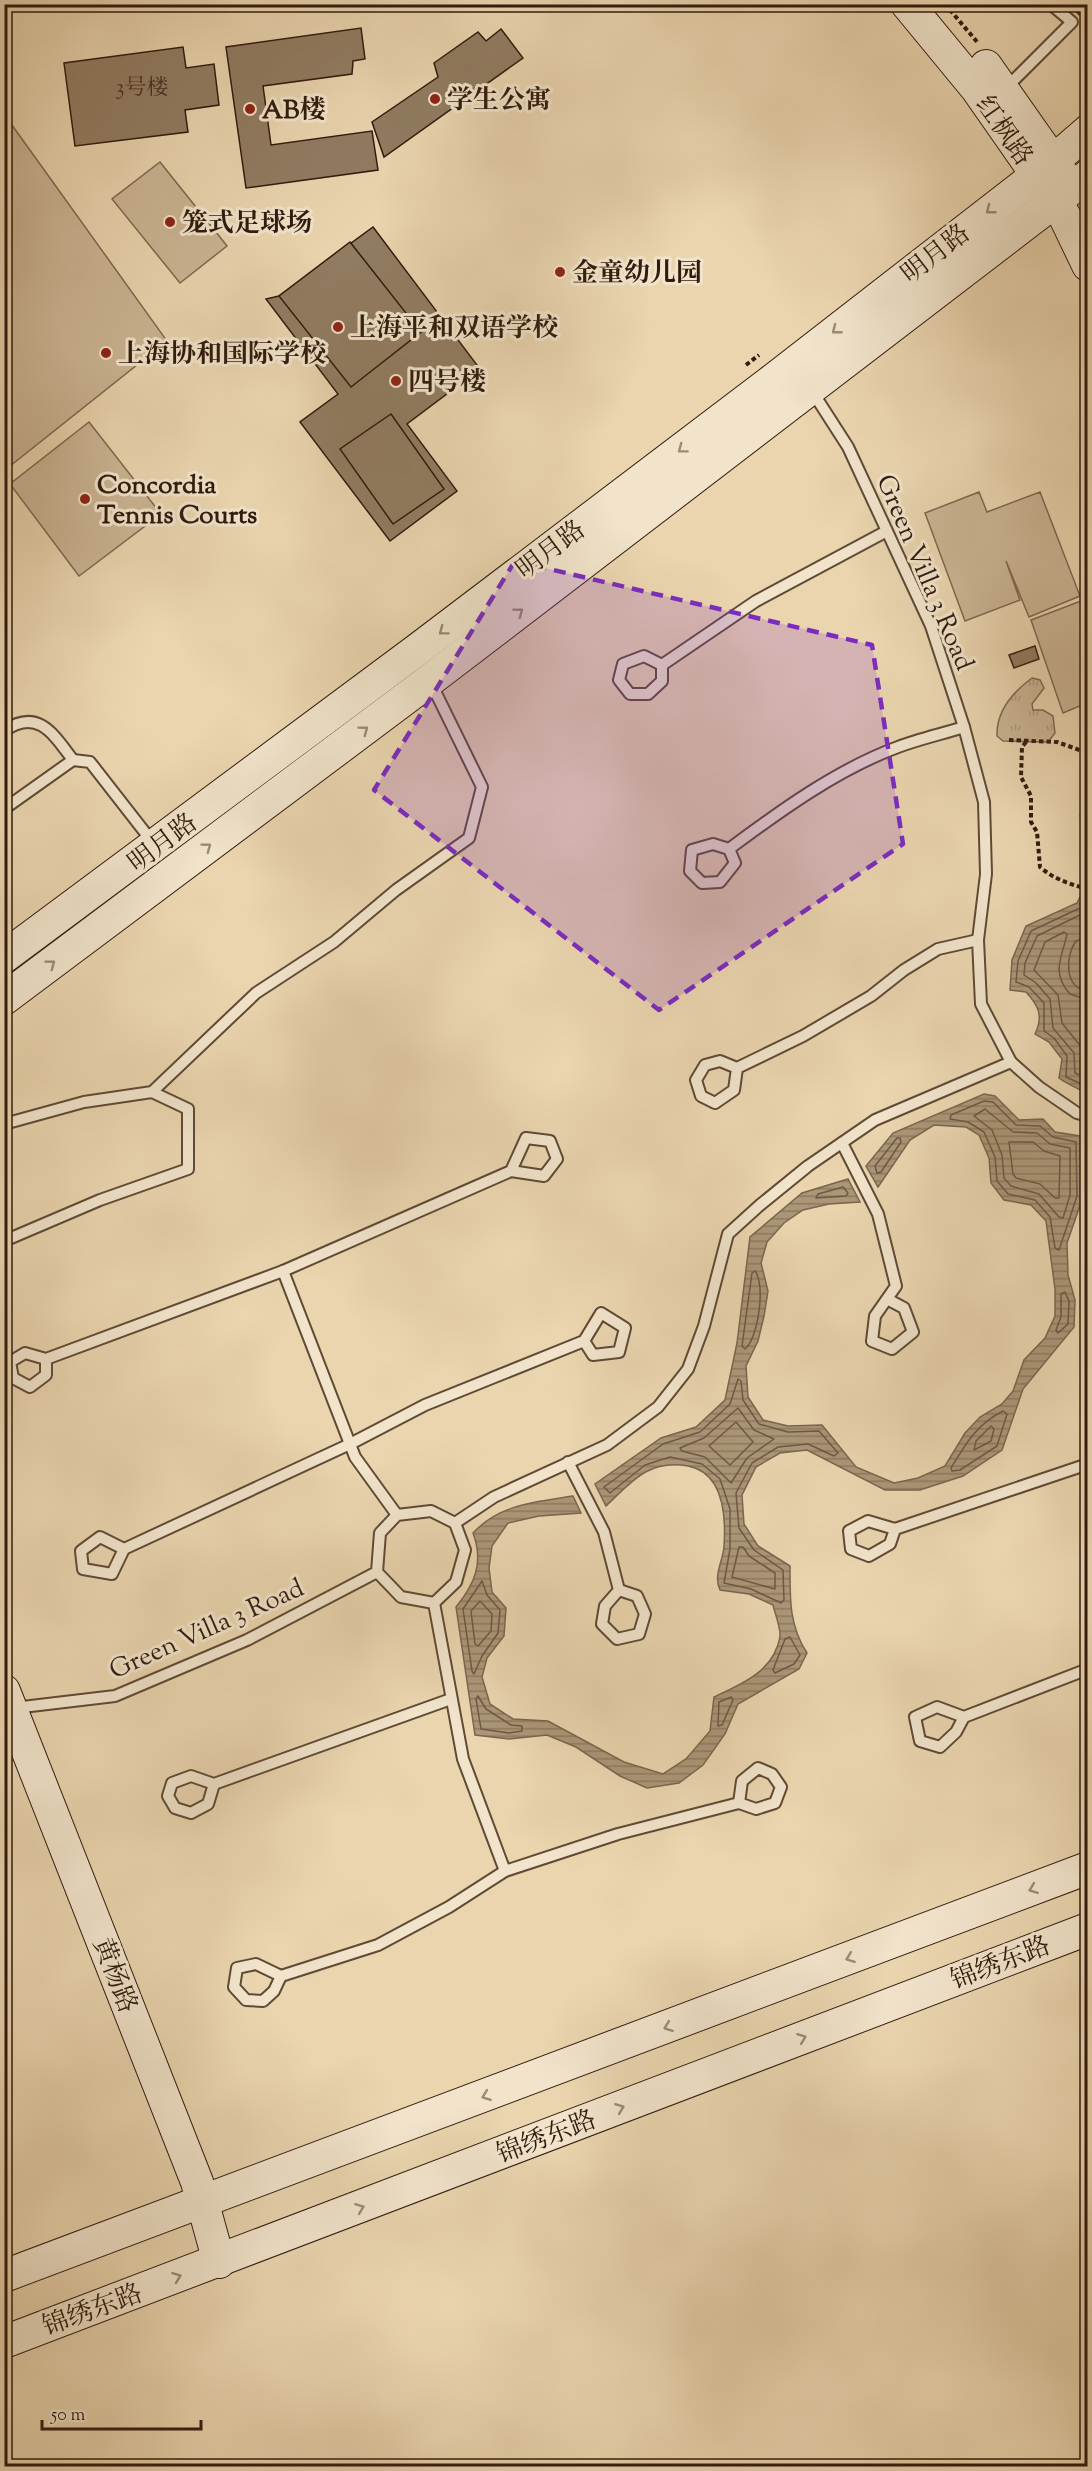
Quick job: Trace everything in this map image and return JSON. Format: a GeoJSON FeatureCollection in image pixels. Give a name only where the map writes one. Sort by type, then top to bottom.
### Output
{"type":"FeatureCollection","features":[{"type":"Feature","properties":{"kind":"street","name":"红枫路"},"geometry":{"type":"LineString","coordinates":[[907,4],[1046,168],[1071,189],[1088,222]]}},
{"type":"Feature","properties":{"kind":"street","name":"红枫路"},"geometry":{"type":"LineString","coordinates":[[932,4],[1004,90],[1046,168]]}},
{"type":"Feature","properties":{"kind":"street","name":"明月路"},"geometry":{"type":"LineString","coordinates":[[4,957],[156,846],[759,390],[1046,168],[1088,130]]}},
{"type":"Feature","properties":{"kind":"street","name":"红枫路"},"geometry":{"type":"LineString","coordinates":[[1071,189],[1088,265]]}},
{"type":"Feature","properties":{"kind":"street","name":"明月路"},"geometry":{"type":"LineString","coordinates":[[4,999],[430,680],[1071,189]]}},
{"type":"Feature","properties":{"kind":"street","name":"黄杨路"},"geometry":{"type":"LineString","coordinates":[[8,1700],[204,2202],[219,2262]]}},
{"type":"Feature","properties":{"kind":"street"},"geometry":{"type":"LineString","coordinates":[[4,2276],[1088,1868]]}},
{"type":"Feature","properties":{"kind":"street","name":"锦绣东路"},"geometry":{"type":"LineString","coordinates":[[4,2342],[1088,1929]]}},
{"type":"Feature","properties":{"kind":"lane"},"geometry":{"type":"LineString","coordinates":[[1004,90],[1072,22],[1054,7]]}},
{"type":"Feature","properties":{"kind":"lane","name":"Green Villa 3 Road"},"geometry":{"type":"LineString","coordinates":[[810,389],[848,447],[885,532],[931,626],[964,727],[984,802],[986,874],[978,940],[981,1004],[1011,1062],[1039,1087],[1077,1113],[1088,1116]]}},
{"type":"Feature","properties":{"kind":"lane"},"geometry":{"type":"LineString","coordinates":[[662,665],[756,601],[885,532]]}},
{"type":"Feature","properties":{"kind":"lane"},"geometry":{"type":"LineString","coordinates":[[152,1092],[256,993],[334,942],[396,890],[469,838],[482,787],[430,680]]}},
{"type":"Feature","properties":{"kind":"lane"},"geometry":{"type":"LineString","coordinates":[[4,731],[15,724],[35,724],[48,727],[73,760]]}},
{"type":"Feature","properties":{"kind":"lane"},"geometry":{"type":"LineString","coordinates":[[729,849],[791,803],[843,774],[896,747],[964,727]]}},
{"type":"Feature","properties":{"kind":"lane"},"geometry":{"type":"LineString","coordinates":[[4,809],[73,760],[90,762],[156,846]]}},
{"type":"Feature","properties":{"kind":"lane"},"geometry":{"type":"LineString","coordinates":[[713,844],[729,849],[735,863],[720,882],[702,883],[690,871],[692,850],[713,844]]}},
{"type":"Feature","properties":{"kind":"lane"},"geometry":{"type":"LineString","coordinates":[[737,1068],[803,1035],[871,996],[904,970],[938,949],[978,940]]}},
{"type":"Feature","properties":{"kind":"lane"},"geometry":{"type":"LineString","coordinates":[[455,1523],[494,1497],[607,1445],[658,1407],[688,1369],[704,1326],[728,1234],[768,1198],[875,1120],[1011,1062]]}},
{"type":"Feature","properties":{"kind":"lane"},"geometry":{"type":"LineString","coordinates":[[4,1124],[84,1102],[152,1092],[188,1109],[188,1169],[100,1200],[4,1241]]}},
{"type":"Feature","properties":{"kind":"lane"},"geometry":{"type":"LineString","coordinates":[[46,1359],[283,1271],[511,1171],[544,1176],[557,1159],[550,1141],[526,1138],[511,1171]]}},
{"type":"Feature","properties":{"kind":"lane"},"geometry":{"type":"LineString","coordinates":[[842,1143],[878,1214],[896,1286],[875,1316],[872,1341],[892,1348],[913,1332],[904,1308],[887,1299]]}},
{"type":"Feature","properties":{"kind":"lane"},"geometry":{"type":"LineString","coordinates":[[283,1271],[355,1457],[397,1515]]}},
{"type":"Feature","properties":{"kind":"lane"},"geometry":{"type":"LineString","coordinates":[[124,1549],[350,1444],[425,1405],[584,1341]]}},
{"type":"Feature","properties":{"kind":"lane"},"geometry":{"type":"LineString","coordinates":[[568,1462],[604,1532],[619,1590]]}},
{"type":"Feature","properties":{"kind":"lane"},"geometry":{"type":"LineString","coordinates":[[895,1529],[1088,1464]]}},
{"type":"Feature","properties":{"kind":"lane"},"geometry":{"type":"LineString","coordinates":[[431,1511],[455,1523],[465,1550],[456,1582],[434,1603],[400,1598],[377,1572],[380,1533],[397,1515],[431,1511]]}},
{"type":"Feature","properties":{"kind":"lane","name":"Green Villa 3 Road"},"geometry":{"type":"LineString","coordinates":[[8,1700],[115,1696],[248,1640],[377,1572]]}},
{"type":"Feature","properties":{"kind":"lane"},"geometry":{"type":"LineString","coordinates":[[619,1590],[637,1596],[645,1614],[639,1634],[617,1639],[602,1624],[605,1606],[619,1590]]}},
{"type":"Feature","properties":{"kind":"lane"},"geometry":{"type":"LineString","coordinates":[[434,1603],[464,1760],[506,1871]]}},
{"type":"Feature","properties":{"kind":"lane"},"geometry":{"type":"LineString","coordinates":[[964,1717],[937,1707],[915,1717],[920,1741],[940,1747],[956,1732],[964,1717],[1088,1669]]}},
{"type":"Feature","properties":{"kind":"lane"},"geometry":{"type":"LineString","coordinates":[[214,1784],[451,1699]]}},
{"type":"Feature","properties":{"kind":"lane"},"geometry":{"type":"LineString","coordinates":[[281,1976],[274,1992],[263,2001],[246,2000],[234,1987],[237,1968],[256,1964],[281,1976],[378,1945],[449,1907],[506,1871],[618,1834],[739,1803]]}},
{"type":"Feature","properties":{"kind":"path"},"geometry":{"type":"LineString","coordinates":[[1009,740],[1057,741],[1088,753]]}},
{"type":"Feature","properties":{"kind":"path"},"geometry":{"type":"LineString","coordinates":[[1026,742],[1022,747],[1021,777],[1031,796],[1031,822],[1037,832],[1040,867],[1051,876],[1084,888]]}},
{"type":"Feature","properties":{"kind":"highlighted area"},"geometry":{"type":"Polygon","coordinates":[[[515,561],[872,645],[903,844],[659,1010],[374,790],[515,561]]]}},
{"type":"Feature","properties":{"kind":"green space"},"geometry":{"type":"Polygon","coordinates":[[[4,114],[167,341],[5,470],[4,470],[4,114]]]}},
{"type":"Feature","properties":{"kind":"green space","name":"笼式足球场"},"geometry":{"type":"Polygon","coordinates":[[[160,162],[227,246],[180,283],[112,199],[160,162]]]}},
{"type":"Feature","properties":{"kind":"green space","name":"Concordia Tennis Courts"},"geometry":{"type":"Polygon","coordinates":[[[89,422],[161,514],[79,576],[10,484],[89,422]]]}},
{"type":"Feature","properties":{"kind":"green space"},"geometry":{"type":"Polygon","coordinates":[[[979,492],[987,512],[1040,492],[1080,596],[1029,617],[1006,561],[1020,600],[965,621],[925,513],[979,492]]]}},
{"type":"Feature","properties":{"kind":"green space"},"geometry":{"type":"Polygon","coordinates":[[[1081,601],[1087,618],[1087,703],[1063,713],[1031,620],[1081,601]]]}},
{"type":"Feature","properties":{"kind":"green space"},"geometry":{"type":"Polygon","coordinates":[[[1032,678],[1040,680],[1044,688],[1032,704],[1033,710],[1043,710],[1053,716],[1055,733],[1048,742],[1003,741],[997,736],[999,718],[1012,696],[1032,678]]]}},
{"type":"Feature","properties":{"kind":"water"},"geometry":{"type":"Polygon","coordinates":[[[1087,812],[1087,847],[1080,815],[1087,812]]]}},
{"type":"Feature","properties":{"kind":"water"},"geometry":{"type":"Polygon","coordinates":[[[1082,893],[1088,895],[1087,946],[1082,956],[1082,969],[1088,986],[1087,1095],[1059,1078],[1062,1059],[1049,1042],[1035,1034],[1039,1016],[1034,1002],[1026,992],[1010,990],[1012,960],[1026,926],[1077,903],[1082,893]]]}},
{"type":"Feature","properties":{"kind":"water"},"geometry":{"type":"Polygon","coordinates":[[[984,1094],[995,1096],[1019,1120],[1043,1119],[1055,1132],[1080,1136],[1084,1149],[1083,1197],[1067,1243],[1068,1275],[1075,1300],[1074,1327],[1023,1389],[1002,1450],[963,1476],[920,1490],[885,1490],[807,1450],[780,1453],[756,1467],[742,1495],[744,1524],[758,1546],[790,1566],[794,1622],[807,1653],[799,1669],[738,1704],[725,1734],[703,1765],[679,1783],[647,1788],[620,1776],[576,1747],[547,1735],[509,1739],[475,1735],[456,1607],[468,1590],[476,1572],[478,1554],[473,1533],[483,1523],[506,1510],[519,1506],[573,1496],[581,1513],[539,1516],[508,1523],[492,1546],[489,1568],[492,1592],[506,1608],[504,1636],[487,1658],[482,1677],[490,1704],[513,1719],[548,1721],[624,1762],[663,1774],[686,1759],[710,1731],[714,1697],[755,1675],[771,1659],[780,1637],[773,1605],[749,1594],[720,1590],[718,1574],[724,1546],[723,1509],[716,1486],[709,1477],[700,1470],[688,1466],[662,1466],[642,1474],[606,1506],[595,1484],[661,1438],[696,1427],[725,1400],[737,1343],[750,1237],[802,1193],[848,1179],[860,1202],[829,1204],[803,1210],[784,1223],[767,1242],[761,1263],[768,1291],[764,1316],[758,1341],[746,1366],[748,1397],[763,1420],[788,1426],[822,1425],[856,1467],[894,1483],[918,1478],[945,1466],[965,1433],[980,1417],[1002,1404],[1013,1391],[1024,1360],[1045,1338],[1055,1316],[1055,1289],[1046,1221],[1031,1205],[1004,1200],[991,1183],[989,1158],[979,1135],[966,1127],[934,1125],[910,1140],[878,1187],[866,1166],[893,1133],[984,1094]]]}},
{"type":"Feature","properties":{"kind":"building"},"geometry":{"type":"Polygon","coordinates":[[[1068,4],[1088,4],[1088,23],[1068,4]]]}},
{"type":"Feature","properties":{"kind":"building","name":"AB楼"},"geometry":{"type":"Polygon","coordinates":[[[361,28],[365,59],[353,61],[352,74],[263,86],[271,145],[372,131],[378,170],[246,188],[226,47],[361,28]]]}},
{"type":"Feature","properties":{"kind":"building","name":"学生公寓"},"geometry":{"type":"Polygon","coordinates":[[[501,29],[523,58],[384,157],[372,122],[438,77],[434,63],[478,32],[486,41],[501,29]]]}},
{"type":"Feature","properties":{"kind":"building"},"geometry":{"type":"Polygon","coordinates":[[[183,47],[186,68],[214,64],[219,105],[185,110],[188,132],[75,146],[64,63],[183,47]]]}},
{"type":"Feature","properties":{"kind":"building","name":"四号楼"},"geometry":{"type":"Polygon","coordinates":[[[373,227],[480,369],[407,424],[457,491],[390,541],[300,422],[338,394],[266,299],[279,296],[373,227]]]}},
{"type":"Feature","properties":{"kind":"building"},"geometry":{"type":"Polygon","coordinates":[[[350,242],[421,332],[351,387],[279,296],[350,242]]]}},
{"type":"Feature","properties":{"kind":"building"},"geometry":{"type":"Polygon","coordinates":[[[391,414],[444,489],[393,524],[340,449],[391,414]]]}},
{"type":"Feature","properties":{"kind":"building"},"geometry":{"type":"Polygon","coordinates":[[[1035,646],[1039,659],[1014,668],[1009,655],[1035,646]]]}},
{"type":"Feature","properties":{"kind":"building"},"geometry":{"type":"Polygon","coordinates":[[[1088,885],[1088,895],[1081,892],[1088,885]]]}},
{"type":"Feature","properties":{"kind":"place","name":"学生公寓"},"geometry":{"type":"Point","coordinates":[435,99]}},
{"type":"Feature","properties":{"kind":"place","name":"AB楼"},"geometry":{"type":"Point","coordinates":[250,109]}},
{"type":"Feature","properties":{"kind":"place","name":"笼式足球场"},"geometry":{"type":"Point","coordinates":[170,222]}},
{"type":"Feature","properties":{"kind":"place","name":"金童幼儿园"},"geometry":{"type":"Point","coordinates":[560,272]}},
{"type":"Feature","properties":{"kind":"place","name":"上海平和双语学校"},"geometry":{"type":"Point","coordinates":[338,327]}},
{"type":"Feature","properties":{"kind":"place","name":"上海协和国际学校"},"geometry":{"type":"Point","coordinates":[106,353]}},
{"type":"Feature","properties":{"kind":"place","name":"四号楼"},"geometry":{"type":"Point","coordinates":[396,381]}},
{"type":"Feature","properties":{"kind":"place","name":"Concordia Tennis Courts"},"geometry":{"type":"Point","coordinates":[85,499]}}]}
